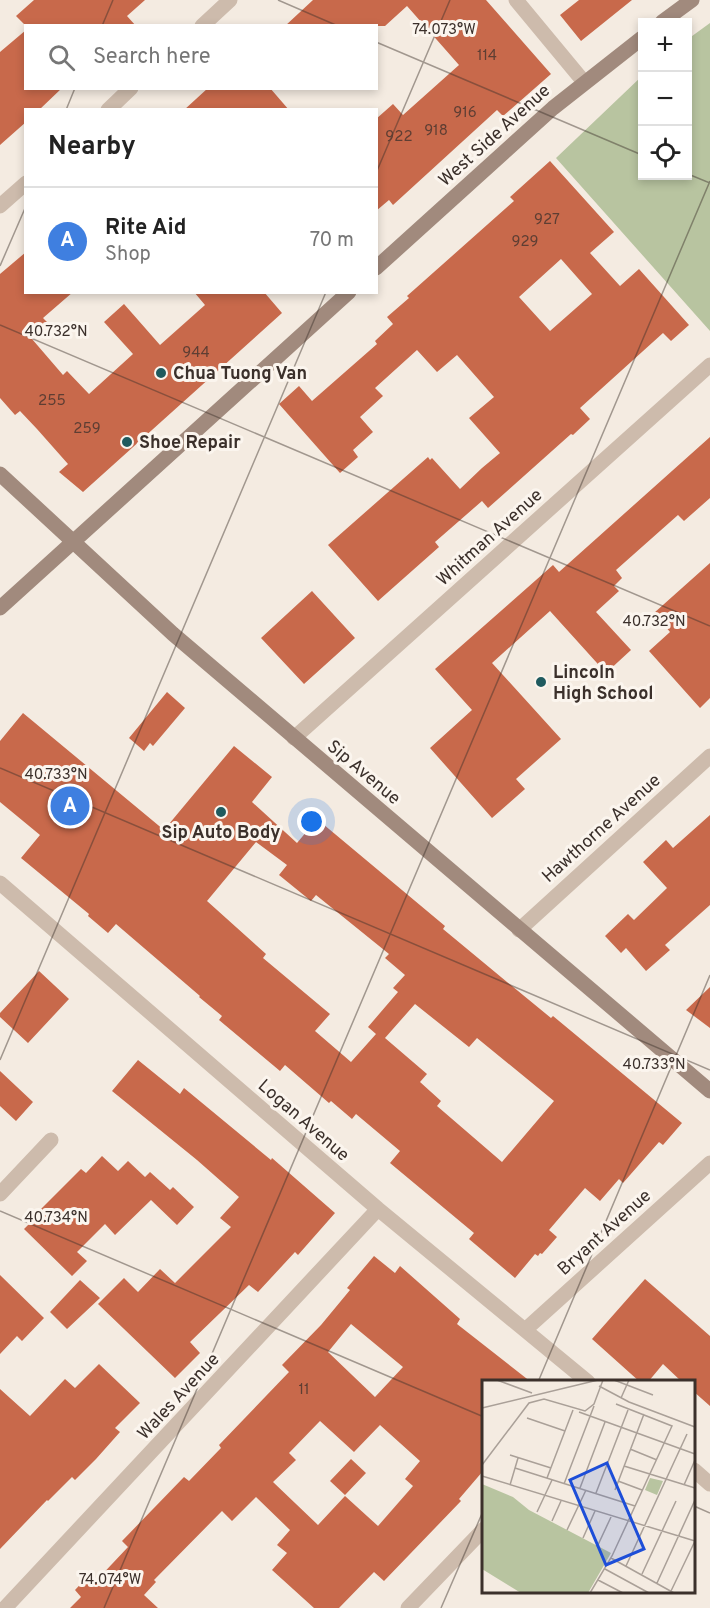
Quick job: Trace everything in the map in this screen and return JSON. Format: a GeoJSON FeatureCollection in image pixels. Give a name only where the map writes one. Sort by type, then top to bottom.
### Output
{"type":"FeatureCollection","features":[{"type":"Feature","properties":{"kind":"street"},"geometry":{"type":"LineString","coordinates":[[204,24],[230,0]]}},
{"type":"Feature","properties":{"kind":"street"},"geometry":{"type":"LineString","coordinates":[[516,0],[584,82]]}},
{"type":"Feature","properties":{"kind":"street"},"geometry":{"type":"LineString","coordinates":[[667,18],[692,0]]}},
{"type":"Feature","properties":{"kind":"street","name":"West Side Avenue"},"geometry":{"type":"LineString","coordinates":[[378,266],[584,82],[638,41]]}},
{"type":"Feature","properties":{"kind":"street"},"geometry":{"type":"LineString","coordinates":[[110,108],[129,90]]}},
{"type":"Feature","properties":{"kind":"street"},"geometry":{"type":"LineString","coordinates":[[0,206],[24,185]]}},
{"type":"Feature","properties":{"kind":"street"},"geometry":{"type":"LineString","coordinates":[[0,608],[347,294]]}},
{"type":"Feature","properties":{"kind":"street","name":"Whitman Avenue"},"geometry":{"type":"LineString","coordinates":[[294,738],[710,365]]}},
{"type":"Feature","properties":{"kind":"street","name":"Sip Avenue"},"geometry":{"type":"LineString","coordinates":[[0,474],[172,634],[710,1091]]}},
{"type":"Feature","properties":{"kind":"street","name":"Hawthorne Avenue"},"geometry":{"type":"LineString","coordinates":[[519,930],[710,756]]}},
{"type":"Feature","properties":{"kind":"street","name":"Logan Avenue"},"geometry":{"type":"LineString","coordinates":[[0,883],[378,1209],[586,1380]]}},
{"type":"Feature","properties":{"kind":"street"},"geometry":{"type":"LineString","coordinates":[[0,1194],[51,1140]]}},
{"type":"Feature","properties":{"kind":"street","name":"Bryant Avenue"},"geometry":{"type":"LineString","coordinates":[[525,1330],[710,1163]]}},
{"type":"Feature","properties":{"kind":"street","name":"Wales Avenue"},"geometry":{"type":"LineString","coordinates":[[5,1608],[378,1209]]}},
{"type":"Feature","properties":{"kind":"street"},"geometry":{"type":"LineString","coordinates":[[695,1472],[710,1484]]}},
{"type":"Feature","properties":{"kind":"street"},"geometry":{"type":"LineString","coordinates":[[408,1608],[482,1530]]}},
{"type":"Feature","properties":{"kind":"green space"},"geometry":{"type":"Polygon","coordinates":[[[710,23],[710,331],[556,158],[638,80],[638,180],[692,180],[692,36],[710,23]]]}},
{"type":"Feature","properties":{"kind":"building"},"geometry":{"type":"Polygon","coordinates":[[[34,0],[145,0],[127,16],[134,24],[24,24],[16,16],[34,0]]]}},
{"type":"Feature","properties":{"kind":"building"},"geometry":{"type":"Polygon","coordinates":[[[313,0],[486,0],[551,74],[503,116],[497,110],[393,205],[389,200],[378,209],[378,117],[393,104],[403,115],[459,65],[407,6],[385,26],[378,26],[378,24],[287,24],[313,0]]]}},
{"type":"Feature","properties":{"kind":"building"},"geometry":{"type":"Polygon","coordinates":[[[579,0],[632,0],[581,41],[560,15],[579,0]]]}},
{"type":"Feature","properties":{"kind":"building"},"geometry":{"type":"Polygon","coordinates":[[[24,32],[24,90],[60,90],[41,108],[24,108],[24,124],[0,145],[0,52],[24,32]]]}},
{"type":"Feature","properties":{"kind":"building"},"geometry":{"type":"Polygon","coordinates":[[[206,90],[272,90],[287,108],[186,108],[206,90]]]}},
{"type":"Feature","properties":{"kind":"building"},"geometry":{"type":"Polygon","coordinates":[[[550,161],[614,232],[590,253],[620,286],[639,269],[689,325],[671,341],[663,333],[580,408],[590,419],[573,435],[571,434],[488,508],[482,501],[435,542],[439,547],[378,601],[328,545],[428,457],[430,460],[432,458],[460,489],[500,453],[469,418],[494,397],[457,355],[437,372],[417,350],[375,388],[383,396],[360,417],[373,432],[353,450],[358,457],[340,473],[279,404],[299,386],[312,401],[377,344],[375,341],[393,324],[387,317],[409,298],[407,296],[514,201],[510,197],[550,161]],[[561,259],[519,297],[550,331],[592,294],[561,259]]]}},
{"type":"Feature","properties":{"kind":"building"},"geometry":{"type":"Polygon","coordinates":[[[24,254],[24,294],[71,294],[43,318],[49,324],[32,339],[63,375],[67,371],[89,394],[133,354],[104,322],[124,304],[160,345],[205,305],[196,294],[266,294],[282,313],[83,492],[59,472],[68,464],[20,411],[15,415],[0,398],[0,274],[24,254]]]}},
{"type":"Feature","properties":{"kind":"building"},"geometry":{"type":"Polygon","coordinates":[[[710,437],[710,498],[684,521],[678,515],[616,570],[622,578],[614,586],[619,591],[596,612],[631,650],[606,673],[550,611],[492,663],[561,739],[516,779],[525,789],[492,818],[430,748],[472,710],[435,669],[553,565],[559,572],[710,437]]]}},
{"type":"Feature","properties":{"kind":"building"},"geometry":{"type":"Polygon","coordinates":[[[710,563],[710,698],[700,708],[649,651],[670,632],[654,613],[710,563]]]}},
{"type":"Feature","properties":{"kind":"building"},"geometry":{"type":"Polygon","coordinates":[[[312,591],[355,638],[304,684],[261,638],[312,591]]]}},
{"type":"Feature","properties":{"kind":"building"},"geometry":{"type":"Polygon","coordinates":[[[167,692],[185,708],[153,746],[150,743],[144,751],[129,738],[167,692]]]}},
{"type":"Feature","properties":{"kind":"building"},"geometry":{"type":"Polygon","coordinates":[[[23,713],[164,830],[234,746],[272,777],[252,802],[297,843],[317,819],[445,926],[443,929],[682,1123],[663,1145],[659,1142],[623,1183],[619,1179],[600,1201],[585,1188],[549,1230],[557,1237],[542,1254],[538,1256],[535,1254],[515,1278],[469,1239],[474,1233],[390,1163],[400,1151],[356,1114],[352,1119],[331,1101],[329,1103],[285,1065],[280,1071],[219,1020],[222,1016],[116,924],[108,933],[88,916],[89,914],[21,858],[40,835],[0,802],[0,741],[23,713]],[[256,842],[207,901],[266,954],[263,958],[330,1014],[315,1031],[351,1062],[376,1034],[368,1027],[398,992],[393,988],[405,975],[385,958],[389,954],[316,895],[311,901],[279,875],[287,865],[256,842]],[[415,1004],[385,1038],[427,1074],[420,1082],[441,1101],[437,1106],[502,1162],[554,1101],[477,1038],[469,1047],[415,1004]]]}},
{"type":"Feature","properties":{"kind":"building"},"geometry":{"type":"Polygon","coordinates":[[[710,815],[710,905],[665,945],[670,950],[646,971],[626,948],[621,953],[605,936],[628,914],[634,920],[667,888],[643,862],[666,840],[673,848],[710,815]]]}},
{"type":"Feature","properties":{"kind":"building"},"geometry":{"type":"Polygon","coordinates":[[[39,971],[69,999],[28,1043],[0,1017],[0,1013],[39,971]]]}},
{"type":"Feature","properties":{"kind":"building"},"geometry":{"type":"Polygon","coordinates":[[[710,987],[710,1028],[686,1010],[710,987]]]}},
{"type":"Feature","properties":{"kind":"building"},"geometry":{"type":"Polygon","coordinates":[[[138,1060],[180,1094],[184,1088],[271,1160],[272,1158],[335,1213],[298,1255],[295,1252],[258,1292],[249,1285],[190,1342],[200,1353],[175,1378],[98,1304],[124,1278],[138,1292],[160,1269],[175,1283],[231,1227],[220,1218],[239,1197],[112,1091],[138,1060]]]}},
{"type":"Feature","properties":{"kind":"building"},"geometry":{"type":"Polygon","coordinates":[[[0,1071],[33,1102],[16,1121],[0,1106],[0,1071]]]}},
{"type":"Feature","properties":{"kind":"building"},"geometry":{"type":"Polygon","coordinates":[[[102,1156],[118,1171],[128,1161],[145,1177],[150,1172],[170,1190],[173,1187],[194,1207],[177,1225],[151,1200],[115,1235],[105,1224],[77,1252],[87,1261],[72,1276],[24,1229],[81,1169],[86,1173],[102,1156]]]}},
{"type":"Feature","properties":{"kind":"building"},"geometry":{"type":"Polygon","coordinates":[[[374,1256],[395,1273],[400,1266],[460,1319],[457,1324],[528,1380],[482,1380],[482,1472],[459,1499],[461,1501],[384,1581],[374,1572],[339,1608],[314,1608],[272,1570],[287,1553],[277,1545],[290,1530],[256,1497],[232,1521],[222,1511],[154,1580],[156,1582],[144,1595],[158,1608],[70,1608],[81,1597],[75,1590],[89,1575],[96,1581],[128,1547],[122,1541],[184,1477],[189,1481],[221,1448],[219,1445],[289,1372],[282,1365],[321,1325],[350,1290],[347,1288],[374,1256]],[[351,1324],[328,1352],[375,1397],[403,1367],[351,1324]],[[320,1421],[289,1453],[296,1460],[273,1482],[318,1525],[345,1496],[378,1526],[413,1486],[405,1479],[420,1461],[380,1425],[354,1452],[320,1421]]]}},
{"type":"Feature","properties":{"kind":"building"},"geometry":{"type":"Polygon","coordinates":[[[0,1275],[44,1318],[22,1341],[17,1336],[0,1354],[0,1275]]]}},
{"type":"Feature","properties":{"kind":"building"},"geometry":{"type":"Polygon","coordinates":[[[645,1279],[710,1336],[710,1406],[695,1393],[695,1380],[680,1380],[663,1364],[650,1380],[638,1380],[592,1339],[645,1279]]]}},
{"type":"Feature","properties":{"kind":"building"},"geometry":{"type":"Polygon","coordinates":[[[80,1280],[100,1298],[67,1329],[50,1312],[80,1280]]]}},
{"type":"Feature","properties":{"kind":"building"},"geometry":{"type":"Polygon","coordinates":[[[99,1364],[140,1403],[115,1428],[120,1432],[96,1459],[75,1480],[72,1477],[47,1500],[0,1549],[0,1389],[30,1416],[65,1379],[75,1388],[99,1364]]]}},
{"type":"Feature","properties":{"kind":"building"},"geometry":{"type":"Polygon","coordinates":[[[351,1459],[366,1473],[345,1495],[330,1481],[351,1459]]]}},
{"type":"Feature","properties":{"kind":"place","name":"Chua Tuong Van"},"geometry":{"type":"Point","coordinates":[161,373]}},
{"type":"Feature","properties":{"kind":"place","name":"Shoe Repair"},"geometry":{"type":"Point","coordinates":[127,442]}},
{"type":"Feature","properties":{"kind":"place","name":"Lincoln High School"},"geometry":{"type":"Point","coordinates":[541,682]}},
{"type":"Feature","properties":{"kind":"place","name":"Rite Aid"},"geometry":{"type":"Point","coordinates":[70,806]}},
{"type":"Feature","properties":{"kind":"place","name":"Sip Auto Body"},"geometry":{"type":"Point","coordinates":[221,812]}}]}
